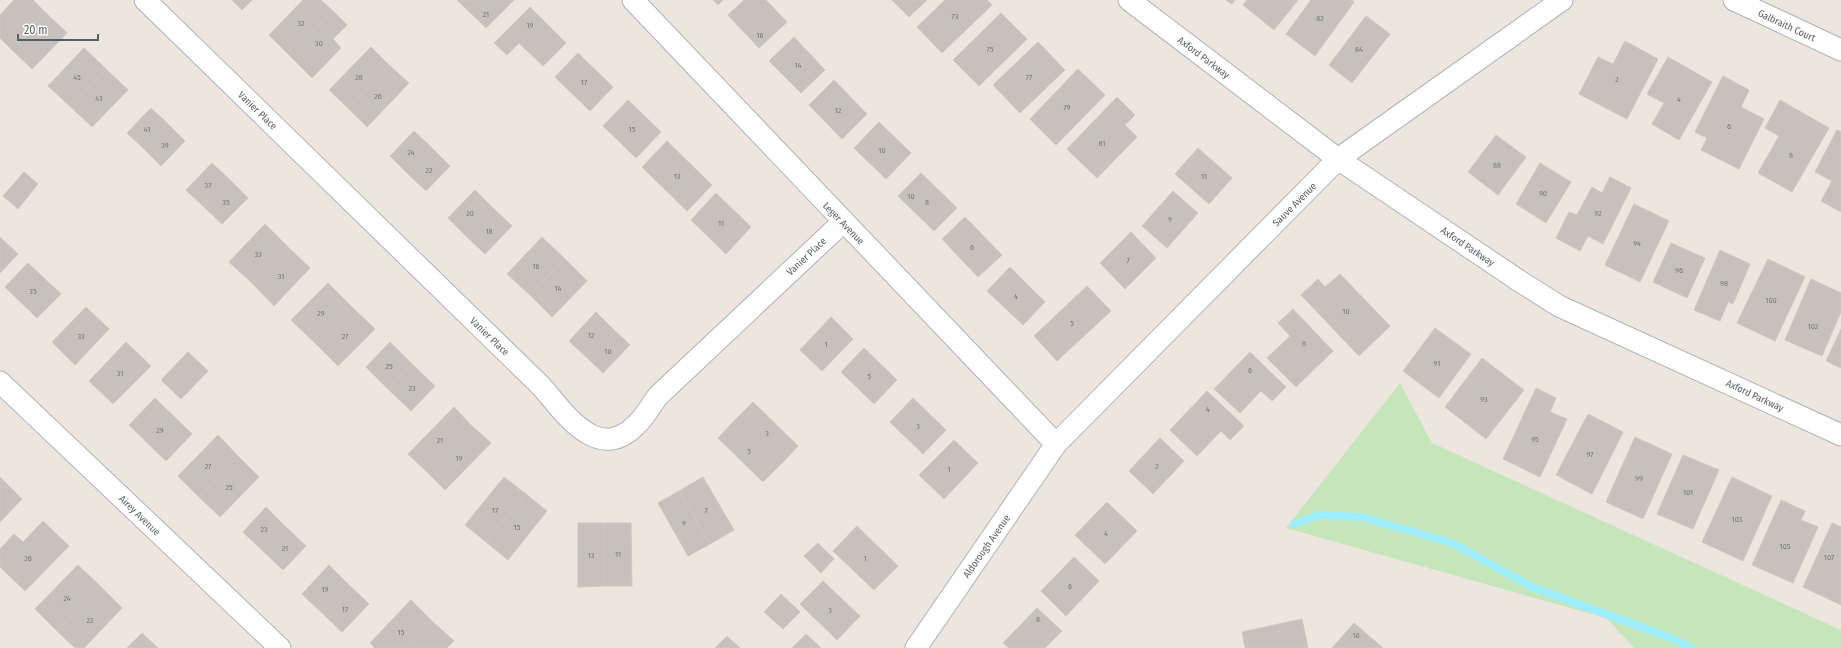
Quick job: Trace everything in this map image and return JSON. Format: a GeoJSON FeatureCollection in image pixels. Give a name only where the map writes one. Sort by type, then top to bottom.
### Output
{"type":"FeatureCollection","features":[{"type":"Feature","properties":{"kind":"street","name":"Vanier Place"},"geometry":{"type":"LineString","coordinates":[[145,0],[542,387],[569,419],[585,433],[604,440],[622,436],[637,425],[658,396],[842,222]]}},
{"type":"Feature","properties":{"kind":"street","name":"Leger Avenue"},"geometry":{"type":"LineString","coordinates":[[633,0],[842,222],[1056,444]]}},
{"type":"Feature","properties":{"kind":"street","name":"Axford Parkway"},"geometry":{"type":"LineString","coordinates":[[1128,0],[1338,158],[1521,282],[1559,306],[1841,435]]}},
{"type":"Feature","properties":{"kind":"street","name":"Sauve Avenue"},"geometry":{"type":"LineString","coordinates":[[1056,444],[1338,158],[1562,0]]}},
{"type":"Feature","properties":{"kind":"street","name":"Galbraith Court"},"geometry":{"type":"LineString","coordinates":[[1734,0],[1841,50]]}},
{"type":"Feature","properties":{"kind":"street","name":"Airey Avenue"},"geometry":{"type":"LineString","coordinates":[[0,382],[280,648]]}},
{"type":"Feature","properties":{"kind":"street","name":"Aldorough Avenue"},"geometry":{"type":"LineString","coordinates":[[916,648],[1056,444]]}},
{"type":"Feature","properties":{"kind":"green space"},"geometry":{"type":"Polygon","coordinates":[[[1400,383],[1432,443],[1841,630],[1841,648],[1634,648],[1606,618],[1286,528],[1400,383]]]}},
{"type":"Feature","properties":{"kind":"building"},"geometry":{"type":"Polygon","coordinates":[[[14,0],[33,0],[45,12],[10,48],[0,38],[0,15],[14,0]]]}},
{"type":"Feature","properties":{"kind":"building"},"geometry":{"type":"Polygon","coordinates":[[[232,0],[252,0],[242,10],[232,0]]]}},
{"type":"Feature","properties":{"kind":"building"},"geometry":{"type":"Polygon","coordinates":[[[303,0],[321,0],[333,11],[290,56],[269,35],[303,0]]]}},
{"type":"Feature","properties":{"kind":"building"},"geometry":{"type":"Polygon","coordinates":[[[457,0],[514,0],[486,28],[457,0]]]}},
{"type":"Feature","properties":{"kind":"building"},"geometry":{"type":"Polygon","coordinates":[[[713,0],[723,0],[718,5],[713,0]]]}},
{"type":"Feature","properties":{"kind":"building"},"geometry":{"type":"Polygon","coordinates":[[[744,0],[766,0],[787,22],[759,48],[728,15],[744,0]]]}},
{"type":"Feature","properties":{"kind":"building"},"geometry":{"type":"Polygon","coordinates":[[[892,0],[927,0],[909,17],[892,0]]]}},
{"type":"Feature","properties":{"kind":"building"},"geometry":{"type":"Polygon","coordinates":[[[945,0],[987,0],[992,5],[942,53],[917,27],[945,0]]]}},
{"type":"Feature","properties":{"kind":"building"},"geometry":{"type":"Polygon","coordinates":[[[1226,0],[1235,0],[1232,4],[1226,0]]]}},
{"type":"Feature","properties":{"kind":"building"},"geometry":{"type":"Polygon","coordinates":[[[1247,0],[1298,0],[1274,30],[1243,5],[1247,0]]]}},
{"type":"Feature","properties":{"kind":"building"},"geometry":{"type":"Polygon","coordinates":[[[1311,0],[1351,0],[1354,2],[1315,56],[1286,34],[1311,0]]]}},
{"type":"Feature","properties":{"kind":"building"},"geometry":{"type":"Polygon","coordinates":[[[530,7],[566,43],[543,66],[519,43],[507,55],[494,43],[530,7]]]}},
{"type":"Feature","properties":{"kind":"building"},"geometry":{"type":"Polygon","coordinates":[[[333,11],[347,25],[333,39],[341,48],[312,78],[290,56],[333,11]]]}},
{"type":"Feature","properties":{"kind":"building"},"geometry":{"type":"Polygon","coordinates":[[[45,12],[67,33],[32,69],[10,48],[45,12]]]}},
{"type":"Feature","properties":{"kind":"building"},"geometry":{"type":"Polygon","coordinates":[[[1001,13],[1027,39],[979,86],[953,60],[1001,13]]]}},
{"type":"Feature","properties":{"kind":"building"},"geometry":{"type":"Polygon","coordinates":[[[1366,16],[1390,34],[1352,83],[1329,65],[1366,16]]]}},
{"type":"Feature","properties":{"kind":"building"},"geometry":{"type":"Polygon","coordinates":[[[794,37],[825,70],[801,93],[769,61],[794,37]]]}},
{"type":"Feature","properties":{"kind":"building"},"geometry":{"type":"Polygon","coordinates":[[[1625,41],[1658,59],[1627,119],[1579,94],[1598,57],[1613,64],[1625,41]]]}},
{"type":"Feature","properties":{"kind":"building"},"geometry":{"type":"Polygon","coordinates":[[[1038,42],[1065,70],[1020,113],[993,85],[1038,42]]]}},
{"type":"Feature","properties":{"kind":"building"},"geometry":{"type":"Polygon","coordinates":[[[371,47],[389,65],[348,108],[329,90],[371,47]]]}},
{"type":"Feature","properties":{"kind":"building"},"geometry":{"type":"Polygon","coordinates":[[[84,48],[106,69],[71,107],[48,86],[84,48]]]}},
{"type":"Feature","properties":{"kind":"building"},"geometry":{"type":"Polygon","coordinates":[[[578,53],[613,87],[590,111],[555,77],[578,53]]]}},
{"type":"Feature","properties":{"kind":"building"},"geometry":{"type":"Polygon","coordinates":[[[1668,57],[1712,82],[1679,140],[1652,124],[1664,103],[1647,94],[1668,57]]]}},
{"type":"Feature","properties":{"kind":"building"},"geometry":{"type":"Polygon","coordinates":[[[389,65],[409,83],[367,127],[348,108],[389,65]]]}},
{"type":"Feature","properties":{"kind":"building"},"geometry":{"type":"Polygon","coordinates":[[[106,69],[128,90],[92,127],[71,107],[106,69]]]}},
{"type":"Feature","properties":{"kind":"building"},"geometry":{"type":"Polygon","coordinates":[[[1078,69],[1105,95],[1056,145],[1030,119],[1078,69]]]}},
{"type":"Feature","properties":{"kind":"building"},"geometry":{"type":"Polygon","coordinates":[[[1723,76],[1749,90],[1741,107],[1764,119],[1739,169],[1701,150],[1707,138],[1695,132],[1723,76]]]}},
{"type":"Feature","properties":{"kind":"building"},"geometry":{"type":"Polygon","coordinates":[[[834,80],[867,114],[842,139],[809,105],[834,80]]]}},
{"type":"Feature","properties":{"kind":"building"},"geometry":{"type":"Polygon","coordinates":[[[1117,97],[1135,115],[1125,125],[1137,137],[1097,178],[1067,149],[1117,97]]]}},
{"type":"Feature","properties":{"kind":"building"},"geometry":{"type":"Polygon","coordinates":[[[628,100],[661,132],[636,158],[603,126],[628,100]]]}},
{"type":"Feature","properties":{"kind":"building"},"geometry":{"type":"Polygon","coordinates":[[[1780,100],[1829,128],[1792,192],[1758,173],[1779,136],[1765,128],[1780,100]]]}},
{"type":"Feature","properties":{"kind":"building"},"geometry":{"type":"Polygon","coordinates":[[[151,108],[168,124],[144,149],[127,133],[151,108]]]}},
{"type":"Feature","properties":{"kind":"building"},"geometry":{"type":"Polygon","coordinates":[[[879,122],[911,153],[886,179],[854,148],[879,122]]]}},
{"type":"Feature","properties":{"kind":"building"},"geometry":{"type":"Polygon","coordinates":[[[168,124],[185,141],[161,166],[144,149],[168,124]]]}},
{"type":"Feature","properties":{"kind":"building"},"geometry":{"type":"Polygon","coordinates":[[[1837,130],[1841,132],[1841,212],[1821,201],[1832,181],[1815,172],[1837,130]]]}},
{"type":"Feature","properties":{"kind":"building"},"geometry":{"type":"Polygon","coordinates":[[[414,131],[432,148],[408,174],[390,156],[414,131]]]}},
{"type":"Feature","properties":{"kind":"building"},"geometry":{"type":"Polygon","coordinates":[[[1496,135],[1526,157],[1498,195],[1468,172],[1496,135]]]}},
{"type":"Feature","properties":{"kind":"building"},"geometry":{"type":"Polygon","coordinates":[[[667,141],[712,185],[687,211],[642,167],[667,141]]]}},
{"type":"Feature","properties":{"kind":"building"},"geometry":{"type":"Polygon","coordinates":[[[432,148],[450,166],[426,191],[408,174],[432,148]]]}},
{"type":"Feature","properties":{"kind":"building"},"geometry":{"type":"Polygon","coordinates":[[[1198,148],[1232,178],[1209,204],[1175,174],[1198,148]]]}},
{"type":"Feature","properties":{"kind":"building"},"geometry":{"type":"Polygon","coordinates":[[[212,163],[230,180],[204,207],[186,190],[212,163]]]}},
{"type":"Feature","properties":{"kind":"building"},"geometry":{"type":"Polygon","coordinates":[[[1540,163],[1571,182],[1546,223],[1516,204],[1540,163]]]}},
{"type":"Feature","properties":{"kind":"building"},"geometry":{"type":"Polygon","coordinates":[[[24,172],[38,184],[18,209],[3,196],[24,172]]]}},
{"type":"Feature","properties":{"kind":"building"},"geometry":{"type":"Polygon","coordinates":[[[921,173],[957,208],[934,231],[898,196],[921,173]]]}},
{"type":"Feature","properties":{"kind":"building"},"geometry":{"type":"Polygon","coordinates":[[[1610,177],[1631,188],[1603,244],[1588,236],[1580,251],[1556,238],[1569,212],[1577,215],[1592,187],[1602,193],[1610,177]]]}},
{"type":"Feature","properties":{"kind":"building"},"geometry":{"type":"Polygon","coordinates":[[[230,180],[248,198],[222,224],[204,207],[230,180]]]}},
{"type":"Feature","properties":{"kind":"building"},"geometry":{"type":"Polygon","coordinates":[[[475,190],[493,208],[466,236],[448,218],[475,190]]]}},
{"type":"Feature","properties":{"kind":"building"},"geometry":{"type":"Polygon","coordinates":[[[1173,191],[1198,213],[1167,248],[1142,226],[1173,191]]]}},
{"type":"Feature","properties":{"kind":"building"},"geometry":{"type":"Polygon","coordinates":[[[716,193],[751,227],[726,254],[691,220],[716,193]]]}},
{"type":"Feature","properties":{"kind":"building"},"geometry":{"type":"Polygon","coordinates":[[[1634,204],[1669,221],[1640,282],[1605,265],[1634,204]]]}},
{"type":"Feature","properties":{"kind":"building"},"geometry":{"type":"Polygon","coordinates":[[[493,208],[512,226],[485,254],[466,236],[493,208]]]}},
{"type":"Feature","properties":{"kind":"building"},"geometry":{"type":"Polygon","coordinates":[[[965,217],[1002,255],[978,277],[942,239],[965,217]]]}},
{"type":"Feature","properties":{"kind":"building"},"geometry":{"type":"Polygon","coordinates":[[[265,224],[288,247],[252,283],[229,262],[265,224]]]}},
{"type":"Feature","properties":{"kind":"building"},"geometry":{"type":"Polygon","coordinates":[[[1131,232],[1156,258],[1125,289],[1100,263],[1131,232]]]}},
{"type":"Feature","properties":{"kind":"building"},"geometry":{"type":"Polygon","coordinates":[[[0,237],[18,254],[0,273],[0,237]]]}},
{"type":"Feature","properties":{"kind":"building"},"geometry":{"type":"Polygon","coordinates":[[[542,237],[565,259],[530,295],[507,274],[542,237]]]}},
{"type":"Feature","properties":{"kind":"building"},"geometry":{"type":"Polygon","coordinates":[[[1671,243],[1705,258],[1687,298],[1653,282],[1671,243]]]}},
{"type":"Feature","properties":{"kind":"building"},"geometry":{"type":"Polygon","coordinates":[[[288,247],[310,268],[274,306],[252,283],[288,247]]]}},
{"type":"Feature","properties":{"kind":"building"},"geometry":{"type":"Polygon","coordinates":[[[1720,250],[1750,264],[1733,304],[1728,302],[1720,321],[1694,310],[1720,250]]]}},
{"type":"Feature","properties":{"kind":"building"},"geometry":{"type":"Polygon","coordinates":[[[565,259],[587,281],[552,317],[530,295],[565,259]]]}},
{"type":"Feature","properties":{"kind":"building"},"geometry":{"type":"Polygon","coordinates":[[[1768,259],[1805,277],[1775,341],[1737,323],[1768,259]]]}},
{"type":"Feature","properties":{"kind":"building"},"geometry":{"type":"Polygon","coordinates":[[[28,263],[61,294],[37,318],[5,287],[28,263]]]}},
{"type":"Feature","properties":{"kind":"building"},"geometry":{"type":"Polygon","coordinates":[[[1010,267],[1045,302],[1023,325],[987,291],[1010,267]]]}},
{"type":"Feature","properties":{"kind":"building"},"geometry":{"type":"Polygon","coordinates":[[[1340,274],[1390,326],[1359,356],[1301,295],[1318,279],[1325,287],[1340,274]]]}},
{"type":"Feature","properties":{"kind":"building"},"geometry":{"type":"Polygon","coordinates":[[[1811,279],[1841,293],[1841,312],[1822,356],[1785,340],[1811,279]]]}},
{"type":"Feature","properties":{"kind":"building"},"geometry":{"type":"Polygon","coordinates":[[[328,283],[351,306],[315,343],[291,320],[328,283]]]}},
{"type":"Feature","properties":{"kind":"building"},"geometry":{"type":"Polygon","coordinates":[[[1087,286],[1111,311],[1057,361],[1034,336],[1087,286]]]}},
{"type":"Feature","properties":{"kind":"building"},"geometry":{"type":"Polygon","coordinates":[[[351,306],[375,329],[338,366],[315,343],[351,306]]]}},
{"type":"Feature","properties":{"kind":"building"},"geometry":{"type":"Polygon","coordinates":[[[86,307],[109,329],[75,365],[52,342],[86,307]]]}},
{"type":"Feature","properties":{"kind":"building"},"geometry":{"type":"Polygon","coordinates":[[[1293,309],[1333,351],[1296,387],[1267,358],[1290,336],[1278,323],[1293,309]]]}},
{"type":"Feature","properties":{"kind":"building"},"geometry":{"type":"Polygon","coordinates":[[[596,312],[613,329],[586,357],[569,341],[596,312]]]}},
{"type":"Feature","properties":{"kind":"building"},"geometry":{"type":"Polygon","coordinates":[[[831,317],[853,339],[822,371],[800,350],[831,317]]]}},
{"type":"Feature","properties":{"kind":"building"},"geometry":{"type":"Polygon","coordinates":[[[1435,328],[1471,354],[1439,398],[1403,371],[1435,328]]]}},
{"type":"Feature","properties":{"kind":"building"},"geometry":{"type":"Polygon","coordinates":[[[613,329],[630,345],[603,373],[586,357],[613,329]]]}},
{"type":"Feature","properties":{"kind":"building"},"geometry":{"type":"Polygon","coordinates":[[[1841,329],[1841,368],[1826,361],[1841,329]]]}},
{"type":"Feature","properties":{"kind":"building"},"geometry":{"type":"Polygon","coordinates":[[[126,342],[151,366],[113,404],[89,381],[126,342]]]}},
{"type":"Feature","properties":{"kind":"building"},"geometry":{"type":"Polygon","coordinates":[[[390,342],[412,364],[388,389],[366,367],[390,342]]]}},
{"type":"Feature","properties":{"kind":"building"},"geometry":{"type":"Polygon","coordinates":[[[864,348],[897,380],[874,404],[841,372],[864,348]]]}},
{"type":"Feature","properties":{"kind":"building"},"geometry":{"type":"Polygon","coordinates":[[[188,352],[208,371],[181,399],[161,380],[188,352]]]}},
{"type":"Feature","properties":{"kind":"building"},"geometry":{"type":"Polygon","coordinates":[[[1250,352],[1286,387],[1272,401],[1261,391],[1240,413],[1214,389],[1250,352]]]}},
{"type":"Feature","properties":{"kind":"building"},"geometry":{"type":"Polygon","coordinates":[[[1482,358],[1524,390],[1486,439],[1445,407],[1482,358]]]}},
{"type":"Feature","properties":{"kind":"building"},"geometry":{"type":"Polygon","coordinates":[[[412,364],[435,386],[411,411],[388,389],[412,364]]]}},
{"type":"Feature","properties":{"kind":"building"},"geometry":{"type":"Polygon","coordinates":[[[1536,388],[1556,398],[1550,412],[1567,419],[1540,477],[1503,459],[1536,388]]]}},
{"type":"Feature","properties":{"kind":"building"},"geometry":{"type":"Polygon","coordinates":[[[1207,391],[1244,426],[1230,440],[1221,431],[1197,456],[1170,430],[1207,391]]]}},
{"type":"Feature","properties":{"kind":"building"},"geometry":{"type":"Polygon","coordinates":[[[155,398],[192,434],[166,461],[129,425],[155,398]]]}},
{"type":"Feature","properties":{"kind":"building"},"geometry":{"type":"Polygon","coordinates":[[[913,398],[946,430],[923,454],[890,422],[913,398]]]}},
{"type":"Feature","properties":{"kind":"building"},"geometry":{"type":"Polygon","coordinates":[[[753,402],[798,446],[781,464],[735,420],[753,402]]]}},
{"type":"Feature","properties":{"kind":"building"},"geometry":{"type":"Polygon","coordinates":[[[454,407],[472,426],[427,472],[408,454],[454,407]]]}},
{"type":"Feature","properties":{"kind":"building"},"geometry":{"type":"Polygon","coordinates":[[[1588,414],[1623,432],[1592,494],[1556,475],[1588,414]]]}},
{"type":"Feature","properties":{"kind":"building"},"geometry":{"type":"Polygon","coordinates":[[[735,420],[781,464],[763,482],[718,438],[735,420]]]}},
{"type":"Feature","properties":{"kind":"building"},"geometry":{"type":"Polygon","coordinates":[[[472,426],[491,443],[445,490],[427,472],[472,426]]]}},
{"type":"Feature","properties":{"kind":"building"},"geometry":{"type":"Polygon","coordinates":[[[218,435],[238,456],[199,497],[178,476],[218,435]]]}},
{"type":"Feature","properties":{"kind":"building"},"geometry":{"type":"Polygon","coordinates":[[[1635,437],[1672,454],[1643,519],[1606,502],[1635,437]]]}},
{"type":"Feature","properties":{"kind":"building"},"geometry":{"type":"Polygon","coordinates":[[[1160,438],[1184,461],[1153,494],[1129,471],[1160,438]]]}},
{"type":"Feature","properties":{"kind":"building"},"geometry":{"type":"Polygon","coordinates":[[[954,440],[978,463],[944,499],[919,475],[954,440]]]}},
{"type":"Feature","properties":{"kind":"building"},"geometry":{"type":"Polygon","coordinates":[[[1683,455],[1719,470],[1693,529],[1657,514],[1683,455]]]}},
{"type":"Feature","properties":{"kind":"building"},"geometry":{"type":"Polygon","coordinates":[[[238,456],[259,477],[220,517],[199,497],[238,456]]]}},
{"type":"Feature","properties":{"kind":"building"},"geometry":{"type":"Polygon","coordinates":[[[0,477],[22,499],[0,522],[0,477]]]}},
{"type":"Feature","properties":{"kind":"building"},"geometry":{"type":"Polygon","coordinates":[[[504,477],[526,494],[486,542],[465,525],[504,477]]]}},
{"type":"Feature","properties":{"kind":"building"},"geometry":{"type":"Polygon","coordinates":[[[703,477],[734,530],[710,544],[679,491],[703,477]]]}},
{"type":"Feature","properties":{"kind":"building"},"geometry":{"type":"Polygon","coordinates":[[[1732,477],[1772,496],[1743,561],[1702,542],[1732,477]]]}},
{"type":"Feature","properties":{"kind":"building"},"geometry":{"type":"Polygon","coordinates":[[[679,491],[710,544],[688,556],[658,503],[679,491]]]}},
{"type":"Feature","properties":{"kind":"building"},"geometry":{"type":"Polygon","coordinates":[[[526,494],[547,511],[508,560],[486,542],[526,494]]]}},
{"type":"Feature","properties":{"kind":"building"},"geometry":{"type":"Polygon","coordinates":[[[1781,500],[1805,511],[1801,520],[1818,527],[1793,583],[1752,565],[1781,500]]]}},
{"type":"Feature","properties":{"kind":"building"},"geometry":{"type":"Polygon","coordinates":[[[1107,502],[1137,531],[1105,564],[1075,535],[1107,502]]]}},
{"type":"Feature","properties":{"kind":"building"},"geometry":{"type":"Polygon","coordinates":[[[266,507],[286,527],[263,551],[243,532],[266,507]]]}},
{"type":"Feature","properties":{"kind":"building"},"geometry":{"type":"Polygon","coordinates":[[[43,521],[69,546],[25,591],[0,567],[0,549],[14,534],[23,542],[43,521]]]}},
{"type":"Feature","properties":{"kind":"building"},"geometry":{"type":"Polygon","coordinates":[[[578,523],[604,523],[604,586],[578,587],[578,523]]]}},
{"type":"Feature","properties":{"kind":"building"},"geometry":{"type":"Polygon","coordinates":[[[604,523],[631,523],[632,586],[604,586],[604,523]]]}},
{"type":"Feature","properties":{"kind":"building"},"geometry":{"type":"Polygon","coordinates":[[[1832,523],[1841,527],[1841,605],[1803,587],[1832,523]]]}},
{"type":"Feature","properties":{"kind":"building"},"geometry":{"type":"Polygon","coordinates":[[[857,526],[898,566],[874,590],[833,551],[857,526]]]}},
{"type":"Feature","properties":{"kind":"building"},"geometry":{"type":"Polygon","coordinates":[[[286,527],[306,546],[283,570],[263,551],[286,527]]]}},
{"type":"Feature","properties":{"kind":"building"},"geometry":{"type":"Polygon","coordinates":[[[818,543],[834,559],[821,573],[804,556],[818,543]]]}},
{"type":"Feature","properties":{"kind":"building"},"geometry":{"type":"Polygon","coordinates":[[[1074,557],[1099,581],[1066,616],[1041,591],[1074,557]]]}},
{"type":"Feature","properties":{"kind":"building"},"geometry":{"type":"Polygon","coordinates":[[[78,565],[100,586],[57,631],[35,609],[78,565]]]}},
{"type":"Feature","properties":{"kind":"building"},"geometry":{"type":"Polygon","coordinates":[[[329,565],[349,585],[322,613],[302,594],[329,565]]]}},
{"type":"Feature","properties":{"kind":"building"},"geometry":{"type":"Polygon","coordinates":[[[823,581],[860,616],[837,640],[800,604],[823,581]]]}},
{"type":"Feature","properties":{"kind":"building"},"geometry":{"type":"Polygon","coordinates":[[[349,585],[369,604],[342,632],[322,613],[349,585]]]}},
{"type":"Feature","properties":{"kind":"building"},"geometry":{"type":"Polygon","coordinates":[[[100,586],[122,608],[84,648],[75,648],[57,631],[100,586]]]}},
{"type":"Feature","properties":{"kind":"building"},"geometry":{"type":"Polygon","coordinates":[[[781,594],[800,612],[783,629],[764,612],[781,594]]]}},
{"type":"Feature","properties":{"kind":"building"},"geometry":{"type":"Polygon","coordinates":[[[411,600],[432,621],[406,648],[375,648],[370,643],[411,600]]]}},
{"type":"Feature","properties":{"kind":"building"},"geometry":{"type":"Polygon","coordinates":[[[1037,608],[1062,631],[1045,648],[1009,648],[1003,643],[1037,608]]]}},
{"type":"Feature","properties":{"kind":"building"},"geometry":{"type":"Polygon","coordinates":[[[1302,619],[1308,648],[1245,648],[1242,632],[1302,619]]]}},
{"type":"Feature","properties":{"kind":"building"},"geometry":{"type":"Polygon","coordinates":[[[432,621],[454,641],[447,648],[406,648],[432,621]]]}},
{"type":"Feature","properties":{"kind":"building"},"geometry":{"type":"Polygon","coordinates":[[[1354,623],[1383,648],[1332,648],[1354,623]]]}},
{"type":"Feature","properties":{"kind":"building"},"geometry":{"type":"Polygon","coordinates":[[[142,633],[158,648],[127,648],[142,633]]]}},
{"type":"Feature","properties":{"kind":"building"},"geometry":{"type":"Polygon","coordinates":[[[806,634],[821,648],[792,648],[806,634]]]}},
{"type":"Feature","properties":{"kind":"building"},"geometry":{"type":"Polygon","coordinates":[[[727,636],[740,648],[715,648],[727,636]]]}},
{"type":"Feature","properties":{"kind":"waterway"},"geometry":{"type":"LineString","coordinates":[[1294,524],[1319,515],[1362,517],[1452,543],[1532,587],[1671,638],[1691,648]]}}]}
